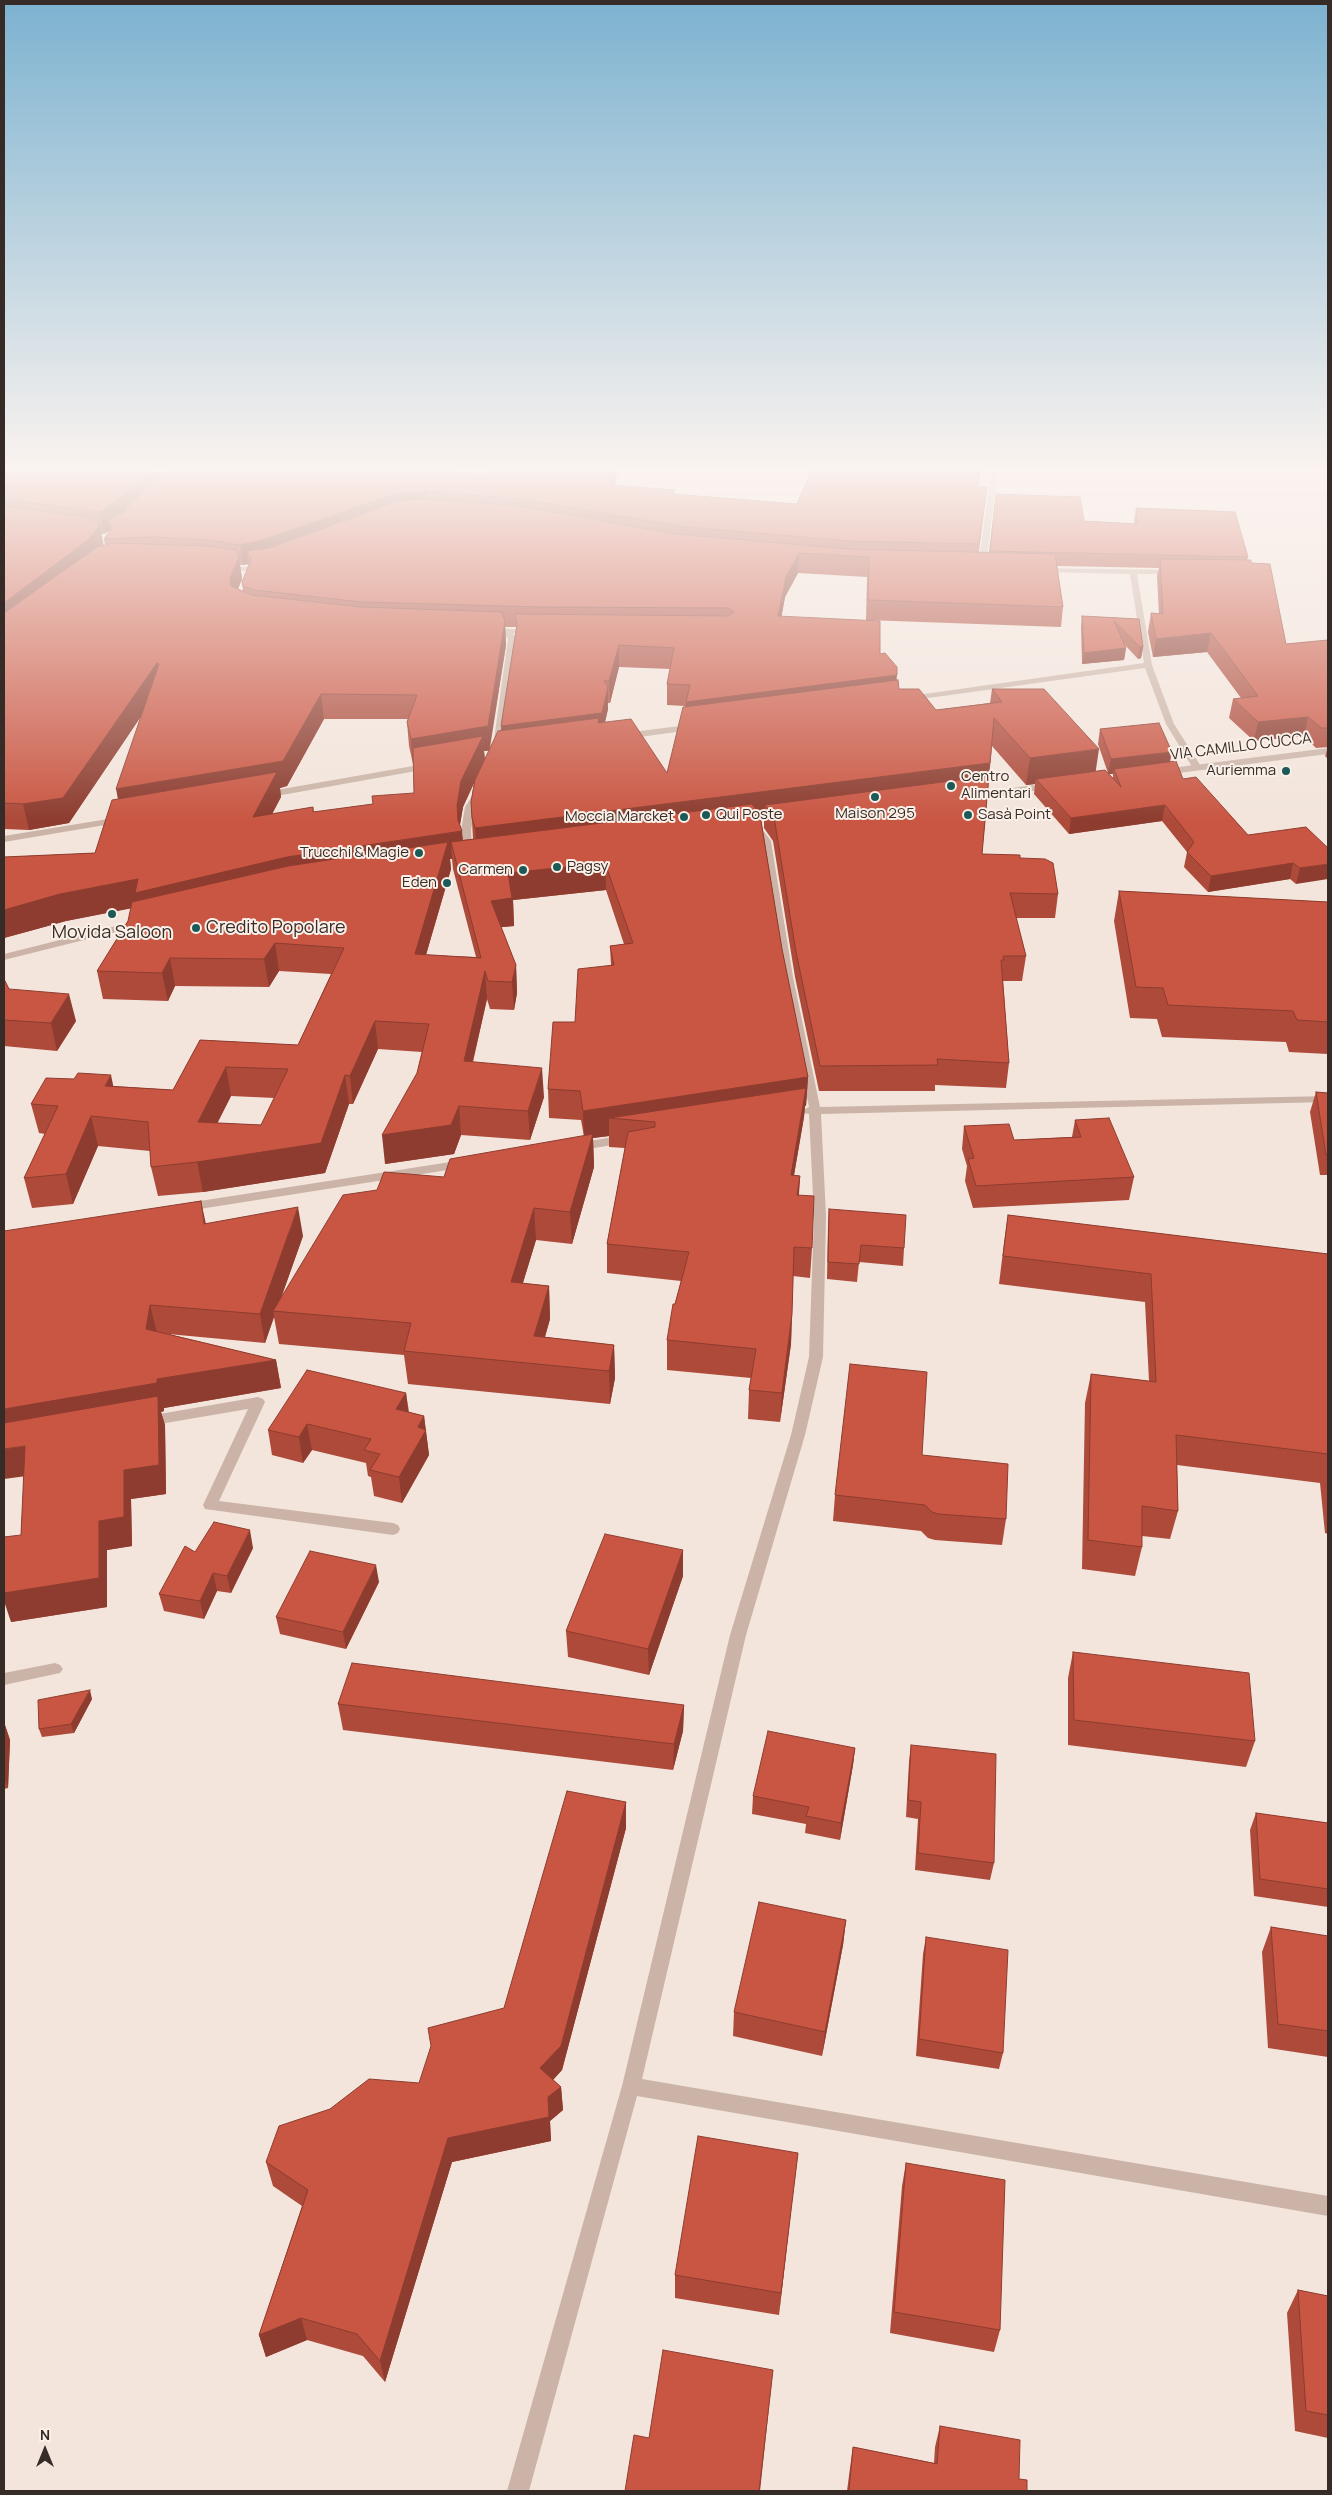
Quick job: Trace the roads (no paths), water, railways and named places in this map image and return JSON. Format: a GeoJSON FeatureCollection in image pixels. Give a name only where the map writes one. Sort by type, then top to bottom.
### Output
{"type":"FeatureCollection","features":[{"type":"Feature","properties":{"kind":"street"},"geometry":{"type":"LineString","coordinates":[[1136,588],[1148,665],[1170,724],[1197,768]]}},
{"type":"Feature","properties":{"kind":"street"},"geometry":{"type":"LineString","coordinates":[[478,630],[540,632]]}},
{"type":"Feature","properties":{"kind":"street"},"geometry":{"type":"LineString","coordinates":[[503,752],[495,753],[512,645],[512,639],[507,631]]}},
{"type":"Feature","properties":{"kind":"street"},"geometry":{"type":"LineString","coordinates":[[900,700],[1148,665]]}},
{"type":"Feature","properties":{"kind":"street"},"geometry":{"type":"LineString","coordinates":[[617,737],[705,725]]}},
{"type":"Feature","properties":{"kind":"street","name":"VIA CAMILLO CUCCA"},"geometry":{"type":"LineString","coordinates":[[1153,773],[1328,751]]}},
{"type":"Feature","properties":{"kind":"street"},"geometry":{"type":"LineString","coordinates":[[252,798],[442,764]]}},
{"type":"Feature","properties":{"kind":"street"},"geometry":{"type":"LineString","coordinates":[[473,860],[467,846],[466,830],[470,807],[484,780]]}},
{"type":"Feature","properties":{"kind":"street"},"geometry":{"type":"LineString","coordinates":[[958,798],[1065,784]]}},
{"type":"Feature","properties":{"kind":"street"},"geometry":{"type":"LineString","coordinates":[[4,839],[128,818]]}},
{"type":"Feature","properties":{"kind":"street"},"geometry":{"type":"LineString","coordinates":[[518,2491],[631,2086],[738,1635],[798,1435],[816,1357],[820,1216],[815,1110],[788,977],[766,841],[754,824]]}},
{"type":"Feature","properties":{"kind":"street"},"geometry":{"type":"LineString","coordinates":[[4,957],[148,921]]}},
{"type":"Feature","properties":{"kind":"street"},"geometry":{"type":"LineString","coordinates":[[796,1113],[815,1110],[1328,1099]]}},
{"type":"Feature","properties":{"kind":"street"},"geometry":{"type":"LineString","coordinates":[[561,1149],[639,1137]]}},
{"type":"Feature","properties":{"kind":"street"},"geometry":{"type":"LineString","coordinates":[[170,1209],[473,1163]]}},
{"type":"Feature","properties":{"kind":"street"},"geometry":{"type":"LineString","coordinates":[[131,1424],[258,1402],[210,1505],[393,1529]]}},
{"type":"Feature","properties":{"kind":"street"},"geometry":{"type":"LineString","coordinates":[[4,1679],[55,1669]]}},
{"type":"Feature","properties":{"kind":"street"},"geometry":{"type":"LineString","coordinates":[[631,2086],[1328,2206]]}},
{"type":"Feature","properties":{"kind":"place","name":"Auriemma"},"geometry":{"type":"Point","coordinates":[1286,771]}},
{"type":"Feature","properties":{"kind":"place","name":"Centro Alimentari"},"geometry":{"type":"Point","coordinates":[951,786]}},
{"type":"Feature","properties":{"kind":"place","name":"Maison 295"},"geometry":{"type":"Point","coordinates":[875,797]}},
{"type":"Feature","properties":{"kind":"place","name":"Qui Poste"},"geometry":{"type":"Point","coordinates":[706,815]}},
{"type":"Feature","properties":{"kind":"place","name":"Sasà Point"},"geometry":{"type":"Point","coordinates":[968,815]}},
{"type":"Feature","properties":{"kind":"place","name":"Moccia Marcket"},"geometry":{"type":"Point","coordinates":[684,817]}},
{"type":"Feature","properties":{"kind":"place","name":"Trucchi & Magie"},"geometry":{"type":"Point","coordinates":[419,853]}},
{"type":"Feature","properties":{"kind":"place","name":"Pagsy"},"geometry":{"type":"Point","coordinates":[557,867]}},
{"type":"Feature","properties":{"kind":"place","name":"Carmen"},"geometry":{"type":"Point","coordinates":[523,870]}},
{"type":"Feature","properties":{"kind":"place","name":"Eden"},"geometry":{"type":"Point","coordinates":[447,883]}},
{"type":"Feature","properties":{"kind":"place","name":"Movida Saloon"},"geometry":{"type":"Point","coordinates":[112,914]}},
{"type":"Feature","properties":{"kind":"place","name":"Credito Popolare"},"geometry":{"type":"Point","coordinates":[196,928]}}]}
